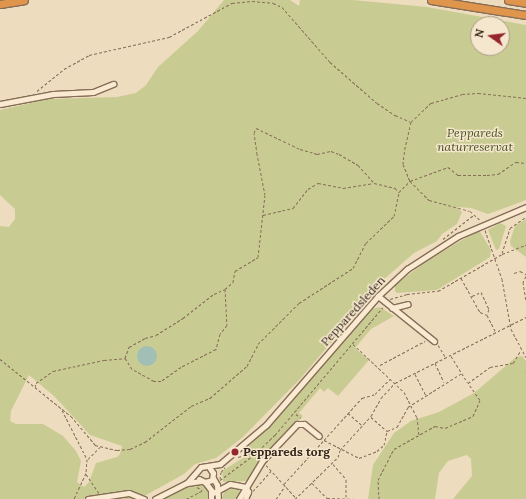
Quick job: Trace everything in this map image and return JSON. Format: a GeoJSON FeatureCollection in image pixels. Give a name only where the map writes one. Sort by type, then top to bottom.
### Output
{"type":"FeatureCollection","features":[{"type":"Feature","properties":{"kind":"highway"},"geometry":{"type":"LineString","coordinates":[[0,4],[24,0]]}},
{"type":"Feature","properties":{"kind":"highway"},"geometry":{"type":"LineString","coordinates":[[431,0],[526,16]]}},
{"type":"Feature","properties":{"kind":"highway"},"geometry":{"type":"LineString","coordinates":[[508,0],[522,2]]}},
{"type":"Feature","properties":{"kind":"street"},"geometry":{"type":"LineString","coordinates":[[0,104],[29,98],[93,92],[113,84]]}},
{"type":"Feature","properties":{"kind":"street","name":"Pepparedsleden"},"geometry":{"type":"LineString","coordinates":[[213,476],[220,464],[266,425],[378,296],[407,269],[445,243],[526,207]]}},
{"type":"Feature","properties":{"kind":"street"},"geometry":{"type":"LineString","coordinates":[[378,296],[428,338],[434,341]]}},
{"type":"Feature","properties":{"kind":"street"},"geometry":{"type":"LineString","coordinates":[[392,308],[408,304]]}},
{"type":"Feature","properties":{"kind":"street"},"geometry":{"type":"LineString","coordinates":[[239,499],[262,461],[297,424],[302,423],[319,436]]}},
{"type":"Feature","properties":{"kind":"street","name":"Pepparedsleden"},"geometry":{"type":"LineString","coordinates":[[209,467],[220,464]]}},
{"type":"Feature","properties":{"kind":"street"},"geometry":{"type":"LineString","coordinates":[[156,499],[187,483],[204,466],[209,467],[213,476],[218,481],[218,499]]}},
{"type":"Feature","properties":{"kind":"street"},"geometry":{"type":"LineString","coordinates":[[199,470],[198,476],[209,487],[211,496]]}},
{"type":"Feature","properties":{"kind":"street"},"geometry":{"type":"LineString","coordinates":[[187,483],[203,482],[213,476]]}},
{"type":"Feature","properties":{"kind":"street"},"geometry":{"type":"LineString","coordinates":[[211,496],[218,489],[234,484],[246,487]]}},
{"type":"Feature","properties":{"kind":"street"},"geometry":{"type":"LineString","coordinates":[[245,499],[248,492],[246,487]]}},
{"type":"Feature","properties":{"kind":"street"},"geometry":{"type":"LineString","coordinates":[[88,499],[129,493],[144,499]]}},
{"type":"Feature","properties":{"kind":"path"},"geometry":{"type":"LineString","coordinates":[[29,98],[53,77],[89,55],[169,36],[232,3],[252,1],[273,3],[282,7],[330,62],[377,103],[395,115],[412,122]]}},
{"type":"Feature","properties":{"kind":"path"},"geometry":{"type":"LineString","coordinates":[[481,220],[475,214],[429,200],[410,181],[403,164],[406,141],[412,122],[432,103],[462,94],[478,93],[526,98]]}},
{"type":"Feature","properties":{"kind":"path"},"geometry":{"type":"LineString","coordinates":[[125,358],[129,347],[145,338],[156,335],[184,318],[214,294],[225,289],[233,282],[235,271],[258,257],[265,195],[254,133],[256,128],[300,149],[317,154],[330,151],[344,156],[358,164],[374,183]]}},
{"type":"Feature","properties":{"kind":"path"},"geometry":{"type":"LineString","coordinates":[[0,359],[70,416],[90,442],[100,447],[130,449],[145,442],[191,406],[217,392],[247,366],[258,344],[299,303],[353,268],[366,243],[394,216],[399,192],[410,181],[448,167],[458,175],[492,175],[498,174],[516,162],[526,163]]}},
{"type":"Feature","properties":{"kind":"path"},"geometry":{"type":"LineString","coordinates":[[262,215],[293,208],[308,189],[318,182],[343,188],[374,183],[394,188],[399,192]]}},
{"type":"Feature","properties":{"kind":"path"},"geometry":{"type":"LineString","coordinates":[[444,239],[455,232],[475,214]]}},
{"type":"Feature","properties":{"kind":"path"},"geometry":{"type":"LineString","coordinates":[[502,254],[510,228],[526,217]]}},
{"type":"Feature","properties":{"kind":"path"},"geometry":{"type":"LineString","coordinates":[[484,229],[496,257],[510,325],[521,350],[526,357]]}},
{"type":"Feature","properties":{"kind":"path"},"geometry":{"type":"LineString","coordinates":[[218,481],[255,454],[296,414],[386,303],[401,294],[438,291],[496,257],[526,245]]}},
{"type":"Feature","properties":{"kind":"path"},"geometry":{"type":"LineString","coordinates":[[514,273],[520,270],[526,275],[523,282],[526,302]]}},
{"type":"Feature","properties":{"kind":"path"},"geometry":{"type":"LineString","coordinates":[[461,278],[480,312],[487,315],[495,332]]}},
{"type":"Feature","properties":{"kind":"path"},"geometry":{"type":"LineString","coordinates":[[125,358],[132,369],[154,381],[161,381],[181,367],[216,349],[220,334],[226,325],[225,289]]}},
{"type":"Feature","properties":{"kind":"path"},"geometry":{"type":"LineString","coordinates":[[471,296],[481,292],[489,309],[487,315]]}},
{"type":"Feature","properties":{"kind":"path"},"geometry":{"type":"LineString","coordinates":[[255,454],[286,486],[296,499],[338,457],[340,450],[371,416],[381,398],[395,383],[414,372],[435,363],[445,356],[451,356],[526,317]]}},
{"type":"Feature","properties":{"kind":"path"},"geometry":{"type":"LineString","coordinates":[[379,366],[428,338]]}},
{"type":"Feature","properties":{"kind":"path"},"geometry":{"type":"LineString","coordinates":[[434,341],[445,356]]}},
{"type":"Feature","properties":{"kind":"path"},"geometry":{"type":"LineString","coordinates":[[353,344],[379,366],[404,392],[418,422],[419,435]]}},
{"type":"Feature","properties":{"kind":"path"},"geometry":{"type":"LineString","coordinates":[[468,383],[490,367],[513,363],[521,350]]}},
{"type":"Feature","properties":{"kind":"path"},"geometry":{"type":"LineString","coordinates":[[379,499],[378,480],[384,465],[394,449],[434,426],[445,428],[473,416],[480,400],[451,356]]}},
{"type":"Feature","properties":{"kind":"path"},"geometry":{"type":"LineString","coordinates":[[35,388],[36,383],[53,371],[104,360],[125,358]]}},
{"type":"Feature","properties":{"kind":"path"},"geometry":{"type":"LineString","coordinates":[[435,363],[445,382]]}},
{"type":"Feature","properties":{"kind":"path"},"geometry":{"type":"LineString","coordinates":[[414,372],[426,396]]}},
{"type":"Feature","properties":{"kind":"path"},"geometry":{"type":"LineString","coordinates":[[319,436],[340,450],[362,458],[381,448],[387,431],[397,427],[411,405],[445,382],[462,374]]}},
{"type":"Feature","properties":{"kind":"path"},"geometry":{"type":"LineString","coordinates":[[284,484],[362,398],[375,394],[390,379]]}},
{"type":"Feature","properties":{"kind":"path"},"geometry":{"type":"LineString","coordinates":[[62,410],[73,434],[88,459]]}},
{"type":"Feature","properties":{"kind":"path"},"geometry":{"type":"LineString","coordinates":[[348,412],[362,426]]}},
{"type":"Feature","properties":{"kind":"path"},"geometry":{"type":"LineString","coordinates":[[296,414],[301,418],[302,423]]}},
{"type":"Feature","properties":{"kind":"path"},"geometry":{"type":"LineString","coordinates":[[371,416],[387,431]]}},
{"type":"Feature","properties":{"kind":"path"},"geometry":{"type":"LineString","coordinates":[[74,499],[86,473],[88,459],[100,447]]}},
{"type":"Feature","properties":{"kind":"path"},"geometry":{"type":"LineString","coordinates":[[238,457],[255,454]]}},
{"type":"Feature","properties":{"kind":"path"},"geometry":{"type":"LineString","coordinates":[[332,463],[346,479],[346,498]]}},
{"type":"Feature","properties":{"kind":"path"},"geometry":{"type":"LineString","coordinates":[[218,481],[222,470],[227,464]]}},
{"type":"Feature","properties":{"kind":"path"},"geometry":{"type":"LineString","coordinates":[[252,493],[258,482],[271,470]]}},
{"type":"Feature","properties":{"kind":"path"},"geometry":{"type":"LineString","coordinates":[[86,473],[102,497]]}},
{"type":"Feature","properties":{"kind":"path"},"geometry":{"type":"LineString","coordinates":[[312,483],[327,498],[360,499]]}},
{"type":"Feature","properties":{"kind":"path"},"geometry":{"type":"LineString","coordinates":[[276,499],[276,495],[286,486]]}},
{"type":"Feature","properties":{"kind":"path"},"geometry":{"type":"LineString","coordinates":[[186,499],[209,487]]}},
{"type":"Feature","properties":{"kind":"green space","name":"Peppareds naturreservat"},"geometry":{"type":"Polygon","coordinates":[[[224,0],[290,0],[299,6],[300,0],[353,0],[427,7],[476,16],[470,16],[470,56],[510,56],[510,22],[526,25],[526,200],[488,214],[471,208],[457,207],[462,212],[457,224],[442,234],[437,241],[414,253],[367,294],[358,303],[340,332],[300,379],[243,437],[216,458],[195,464],[184,474],[139,499],[0,499],[0,226],[9,227],[15,219],[15,209],[0,195],[0,110],[48,99],[117,97],[136,93],[146,85],[158,67],[198,31],[224,0]],[[29,375],[11,411],[10,421],[16,424],[43,424],[63,436],[76,451],[81,461],[77,482],[84,487],[89,482],[96,463],[117,457],[120,454],[122,446],[90,435],[54,396],[29,375]]]}},
{"type":"Feature","properties":{"kind":"green space"},"geometry":{"type":"Polygon","coordinates":[[[526,219],[526,257],[511,246],[510,241],[515,226],[526,219]]]}},
{"type":"Feature","properties":{"kind":"green space"},"geometry":{"type":"Polygon","coordinates":[[[500,223],[506,226],[499,249],[496,250],[488,230],[500,223]]]}},
{"type":"Feature","properties":{"kind":"green space"},"geometry":{"type":"Polygon","coordinates":[[[479,230],[491,250],[490,257],[437,290],[397,293],[395,291],[395,285],[427,261],[479,230]]]}},
{"type":"Feature","properties":{"kind":"green space"},"geometry":{"type":"Polygon","coordinates":[[[380,307],[394,316],[371,329],[355,348],[369,360],[338,396],[328,388],[324,392],[320,388],[299,413],[303,416],[264,455],[247,481],[223,482],[222,471],[243,458],[247,448],[280,415],[360,322],[372,309],[380,307]]]}},
{"type":"Feature","properties":{"kind":"green space"},"geometry":{"type":"Polygon","coordinates":[[[522,356],[526,361],[526,499],[453,499],[472,476],[471,459],[467,455],[448,461],[439,473],[435,499],[368,499],[373,465],[394,433],[411,421],[439,412],[474,393],[516,357],[522,356]]]}},
{"type":"Feature","properties":{"kind":"green space"},"geometry":{"type":"Polygon","coordinates":[[[193,483],[205,486],[209,493],[208,499],[163,499],[193,483]]]}},
{"type":"Feature","properties":{"kind":"green space"},"geometry":{"type":"Polygon","coordinates":[[[236,487],[241,492],[237,499],[221,499],[224,492],[236,487]]]}},
{"type":"Feature","properties":{"kind":"water"},"geometry":{"type":"Polygon","coordinates":[[[143,346],[151,346],[157,352],[157,360],[151,366],[143,366],[137,360],[137,352],[143,346]]]}},
{"type":"Feature","properties":{"kind":"place","name":"Peppareds torg"},"geometry":{"type":"Point","coordinates":[235,452]}}]}
